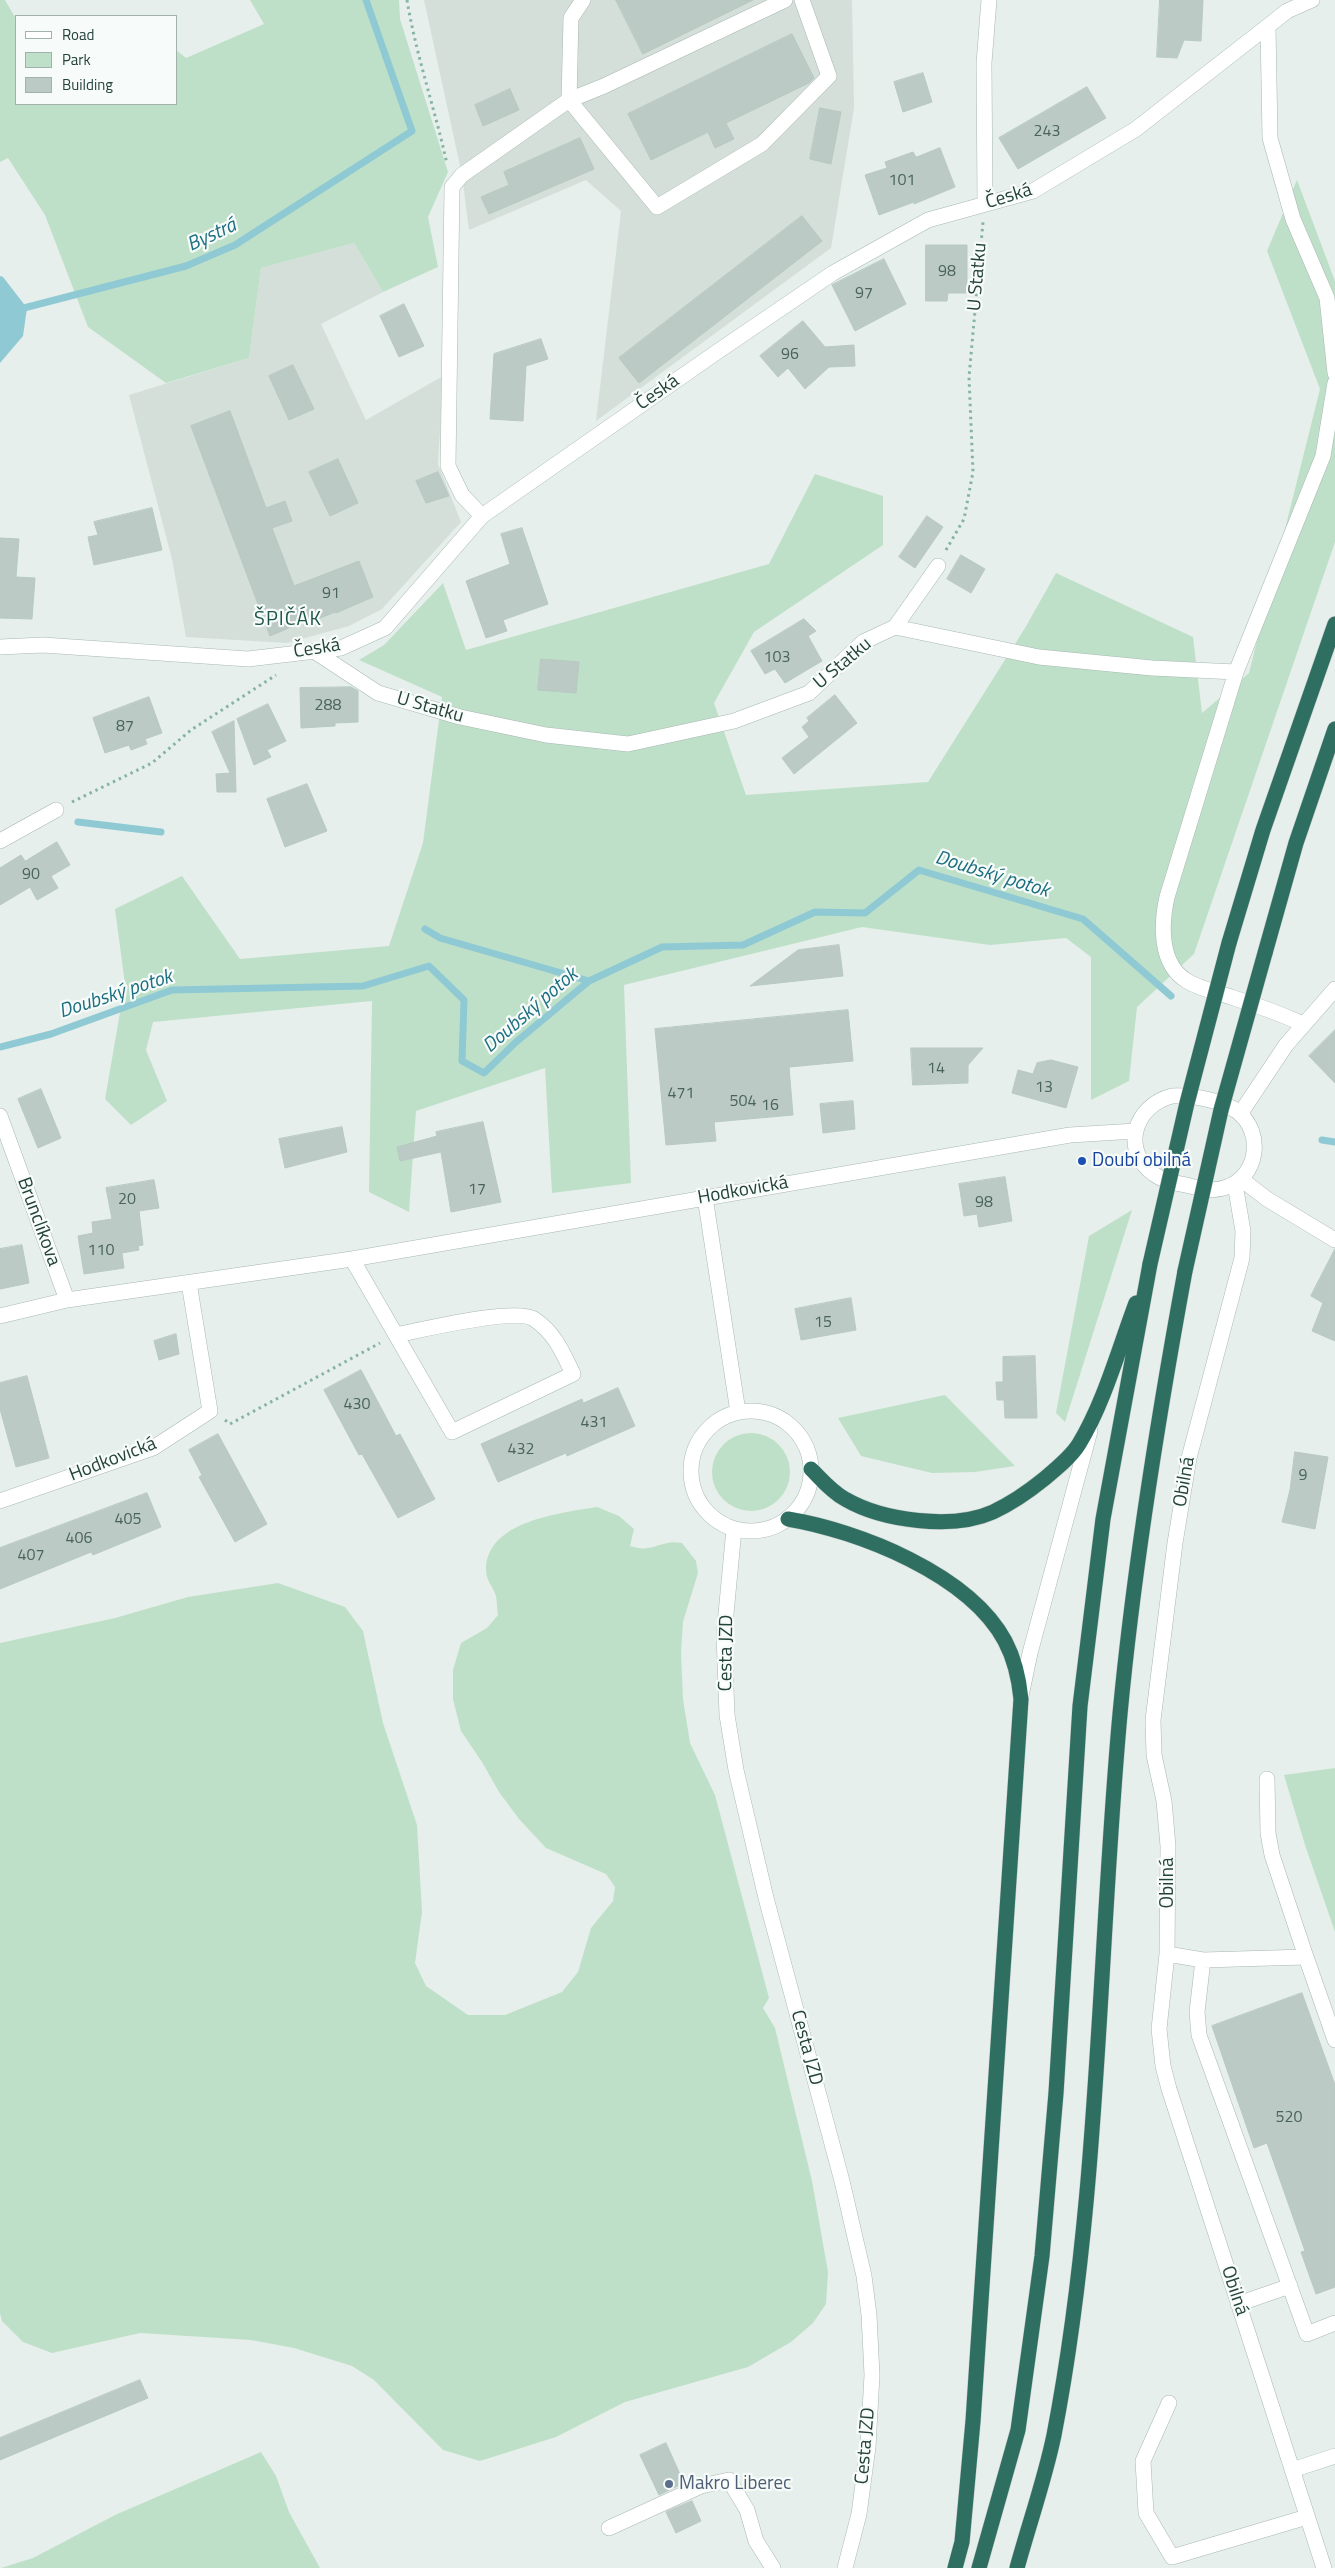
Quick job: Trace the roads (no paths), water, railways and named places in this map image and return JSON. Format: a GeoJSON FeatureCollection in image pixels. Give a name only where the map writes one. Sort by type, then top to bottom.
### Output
{"type":"FeatureCollection","features":[{"type":"Feature","properties":{"kind":"highway"},"geometry":{"type":"LineString","coordinates":[[979,2568],[1018,2430],[1042,2256],[1056,2093],[1080,1706],[1103,1519],[1150,1264],[1187,1103],[1229,943],[1263,830],[1335,624]]}},
{"type":"Feature","properties":{"kind":"highway"},"geometry":{"type":"LineString","coordinates":[[1017,2568],[1054,2437],[1080,2259],[1095,2096],[1106,1900],[1120,1713],[1142,1521],[1185,1271],[1221,1110],[1296,843],[1335,729]]}},
{"type":"Feature","properties":{"kind":"highway"},"geometry":{"type":"LineString","coordinates":[[1296,843],[1335,762]]}},
{"type":"Feature","properties":{"kind":"highway"},"geometry":{"type":"LineString","coordinates":[[812,1469],[826,1484],[846,1500],[894,1517],[926,1522],[960,1520],[991,1512],[1027,1493],[1057,1469],[1078,1445],[1097,1405],[1150,1264]]}},
{"type":"Feature","properties":{"kind":"highway"},"geometry":{"type":"LineString","coordinates":[[788,1518],[849,1533],[922,1566],[968,1595],[990,1619],[1005,1640],[1018,1670],[1021,1699],[973,2420],[962,2542],[955,2568]]}},
{"type":"Feature","properties":{"kind":"street"},"geometry":{"type":"LineString","coordinates":[[583,0],[572,18],[569,100],[657,207],[762,144],[829,76],[802,0]]}},
{"type":"Feature","properties":{"kind":"street"},"geometry":{"type":"LineString","coordinates":[[482,516],[462,495],[448,466],[452,187],[462,175],[569,100],[604,86],[785,0]]}},
{"type":"Feature","properties":{"kind":"street"},"geometry":{"type":"LineString","coordinates":[[985,204],[984,63],[989,0]]}},
{"type":"Feature","properties":{"kind":"street","name":"Česká"},"geometry":{"type":"LineString","coordinates":[[0,647],[43,645],[248,659],[341,648],[385,628],[482,516],[833,273],[928,220],[1033,192],[1136,129],[1268,26],[1288,6],[1312,0]]}},
{"type":"Feature","properties":{"kind":"street"},"geometry":{"type":"LineString","coordinates":[[1268,26],[1270,138],[1294,219],[1327,298],[1335,373]]}},
{"type":"Feature","properties":{"kind":"street"},"geometry":{"type":"LineString","coordinates":[[1303,1024],[1276,1012],[1186,980],[1173,965],[1163,939],[1162,922],[1167,897],[1236,672],[1323,456],[1335,383]]}},
{"type":"Feature","properties":{"kind":"street","name":"U Statku"},"geometry":{"type":"LineString","coordinates":[[314,651],[378,693],[460,717],[546,735],[628,744],[734,722],[809,693],[863,642],[895,627],[938,566]]}},
{"type":"Feature","properties":{"kind":"street"},"geometry":{"type":"LineString","coordinates":[[895,627],[1038,658],[1152,668],[1236,672]]}},
{"type":"Feature","properties":{"kind":"street"},"geometry":{"type":"LineString","coordinates":[[0,841],[56,810]]}},
{"type":"Feature","properties":{"kind":"street"},"geometry":{"type":"LineString","coordinates":[[1240,1114],[1274,1060],[1335,989]]}},
{"type":"Feature","properties":{"kind":"street"},"geometry":{"type":"LineString","coordinates":[[1172,1096],[1187,1096],[1224,1105],[1240,1114],[1252,1132],[1255,1146],[1253,1161],[1238,1181],[1221,1189],[1206,1190],[1156,1176],[1140,1160],[1136,1145],[1136,1131],[1146,1110],[1157,1101],[1172,1096]]}},
{"type":"Feature","properties":{"kind":"street","name":"Brunclíkova"},"geometry":{"type":"LineString","coordinates":[[0,1116],[67,1300]]}},
{"type":"Feature","properties":{"kind":"street","name":"Hodkovická"},"geometry":{"type":"LineString","coordinates":[[0,1316],[67,1300],[352,1260],[705,1197],[1070,1135],[1136,1131]]}},
{"type":"Feature","properties":{"kind":"street"},"geometry":{"type":"LineString","coordinates":[[1238,1181],[1335,1240]]}},
{"type":"Feature","properties":{"kind":"street","name":"Obilná"},"geometry":{"type":"LineString","coordinates":[[1238,1181],[1243,1231],[1242,1258],[1189,1458],[1174,1543],[1153,1720],[1154,1755],[1164,1801],[1168,1846],[1167,1954],[1159,2028],[1163,2066],[1324,2568]]}},
{"type":"Feature","properties":{"kind":"street"},"geometry":{"type":"LineString","coordinates":[[705,1197],[738,1412]]}},
{"type":"Feature","properties":{"kind":"street"},"geometry":{"type":"LineString","coordinates":[[352,1260],[452,1432],[573,1374],[555,1336],[533,1318],[508,1314],[396,1335]]}},
{"type":"Feature","properties":{"kind":"street","name":"Hodkovická"},"geometry":{"type":"LineString","coordinates":[[0,1501],[153,1448],[210,1411],[189,1283]]}},
{"type":"Feature","properties":{"kind":"street"},"geometry":{"type":"LineString","coordinates":[[1021,1699],[1030,1653],[1097,1405]]}},
{"type":"Feature","properties":{"kind":"street"},"geometry":{"type":"LineString","coordinates":[[753,1411],[768,1413],[794,1428],[803,1440],[809,1454],[812,1469],[806,1496],[799,1508],[788,1518],[763,1530],[734,1529],[709,1514],[700,1503],[694,1490],[692,1469],[696,1448],[703,1435],[712,1425],[738,1412],[753,1411]]}},
{"type":"Feature","properties":{"kind":"street","name":"Cesta JZD"},"geometry":{"type":"LineString","coordinates":[[734,1529],[724,1635],[727,1715],[736,1770],[766,1898],[842,2181],[864,2276],[869,2315],[872,2375],[868,2447],[859,2514],[845,2568]]}},
{"type":"Feature","properties":{"kind":"street"},"geometry":{"type":"LineString","coordinates":[[1267,1779],[1268,1833],[1272,1856],[1335,2040]]}},
{"type":"Feature","properties":{"kind":"street"},"geometry":{"type":"LineString","coordinates":[[1167,1954],[1203,1960],[1306,1957]]}},
{"type":"Feature","properties":{"kind":"street"},"geometry":{"type":"LineString","coordinates":[[1203,1960],[1196,2012],[1199,2035],[1307,2334],[1335,2323]]}},
{"type":"Feature","properties":{"kind":"street"},"geometry":{"type":"LineString","coordinates":[[1238,2304],[1290,2286]]}},
{"type":"Feature","properties":{"kind":"street"},"geometry":{"type":"LineString","coordinates":[[1169,2403],[1143,2461],[1146,2513],[1172,2557],[1307,2516]]}},
{"type":"Feature","properties":{"kind":"street"},"geometry":{"type":"LineString","coordinates":[[1292,2470],[1335,2456]]}},
{"type":"Feature","properties":{"kind":"street"},"geometry":{"type":"LineString","coordinates":[[609,2528],[701,2486],[729,2480],[747,2510],[756,2541],[772,2568]]}},
{"type":"Feature","properties":{"kind":"water"},"geometry":{"type":"Polygon","coordinates":[[[0,276],[3,277],[27,308],[23,336],[0,363],[0,276]]]}},
{"type":"Feature","properties":{"kind":"waterway","name":"Bystrá"},"geometry":{"type":"LineString","coordinates":[[20,309],[186,266],[235,245],[412,131],[366,0]]}},
{"type":"Feature","properties":{"kind":"waterway"},"geometry":{"type":"LineString","coordinates":[[78,822],[161,832]]}},
{"type":"Feature","properties":{"kind":"waterway","name":"Doubský potok"},"geometry":{"type":"LineString","coordinates":[[0,1047],[51,1034],[172,990],[363,986],[429,966],[464,1000],[462,1061],[484,1073],[516,1042],[589,981],[662,947],[743,945],[815,912],[865,913],[919,870],[1083,919],[1171,996]]}},
{"type":"Feature","properties":{"kind":"waterway"},"geometry":{"type":"LineString","coordinates":[[425,929],[440,938],[589,981]]}},
{"type":"Feature","properties":{"kind":"waterway","name":"Doubský potok"},"geometry":{"type":"LineString","coordinates":[[1322,1140],[1335,1142]]}},
{"type":"Feature","properties":{"kind":"place","name":"Doubí obilná"},"geometry":{"type":"Point","coordinates":[1082,1161]}},
{"type":"Feature","properties":{"kind":"place","name":"Makro Liberec"},"geometry":{"type":"Point","coordinates":[669,2484]}},
{"type":"Feature","properties":{"kind":"district","name":"ŠPIČÁK"},"geometry":{"type":"Point","coordinates":[288,620]}}]}
